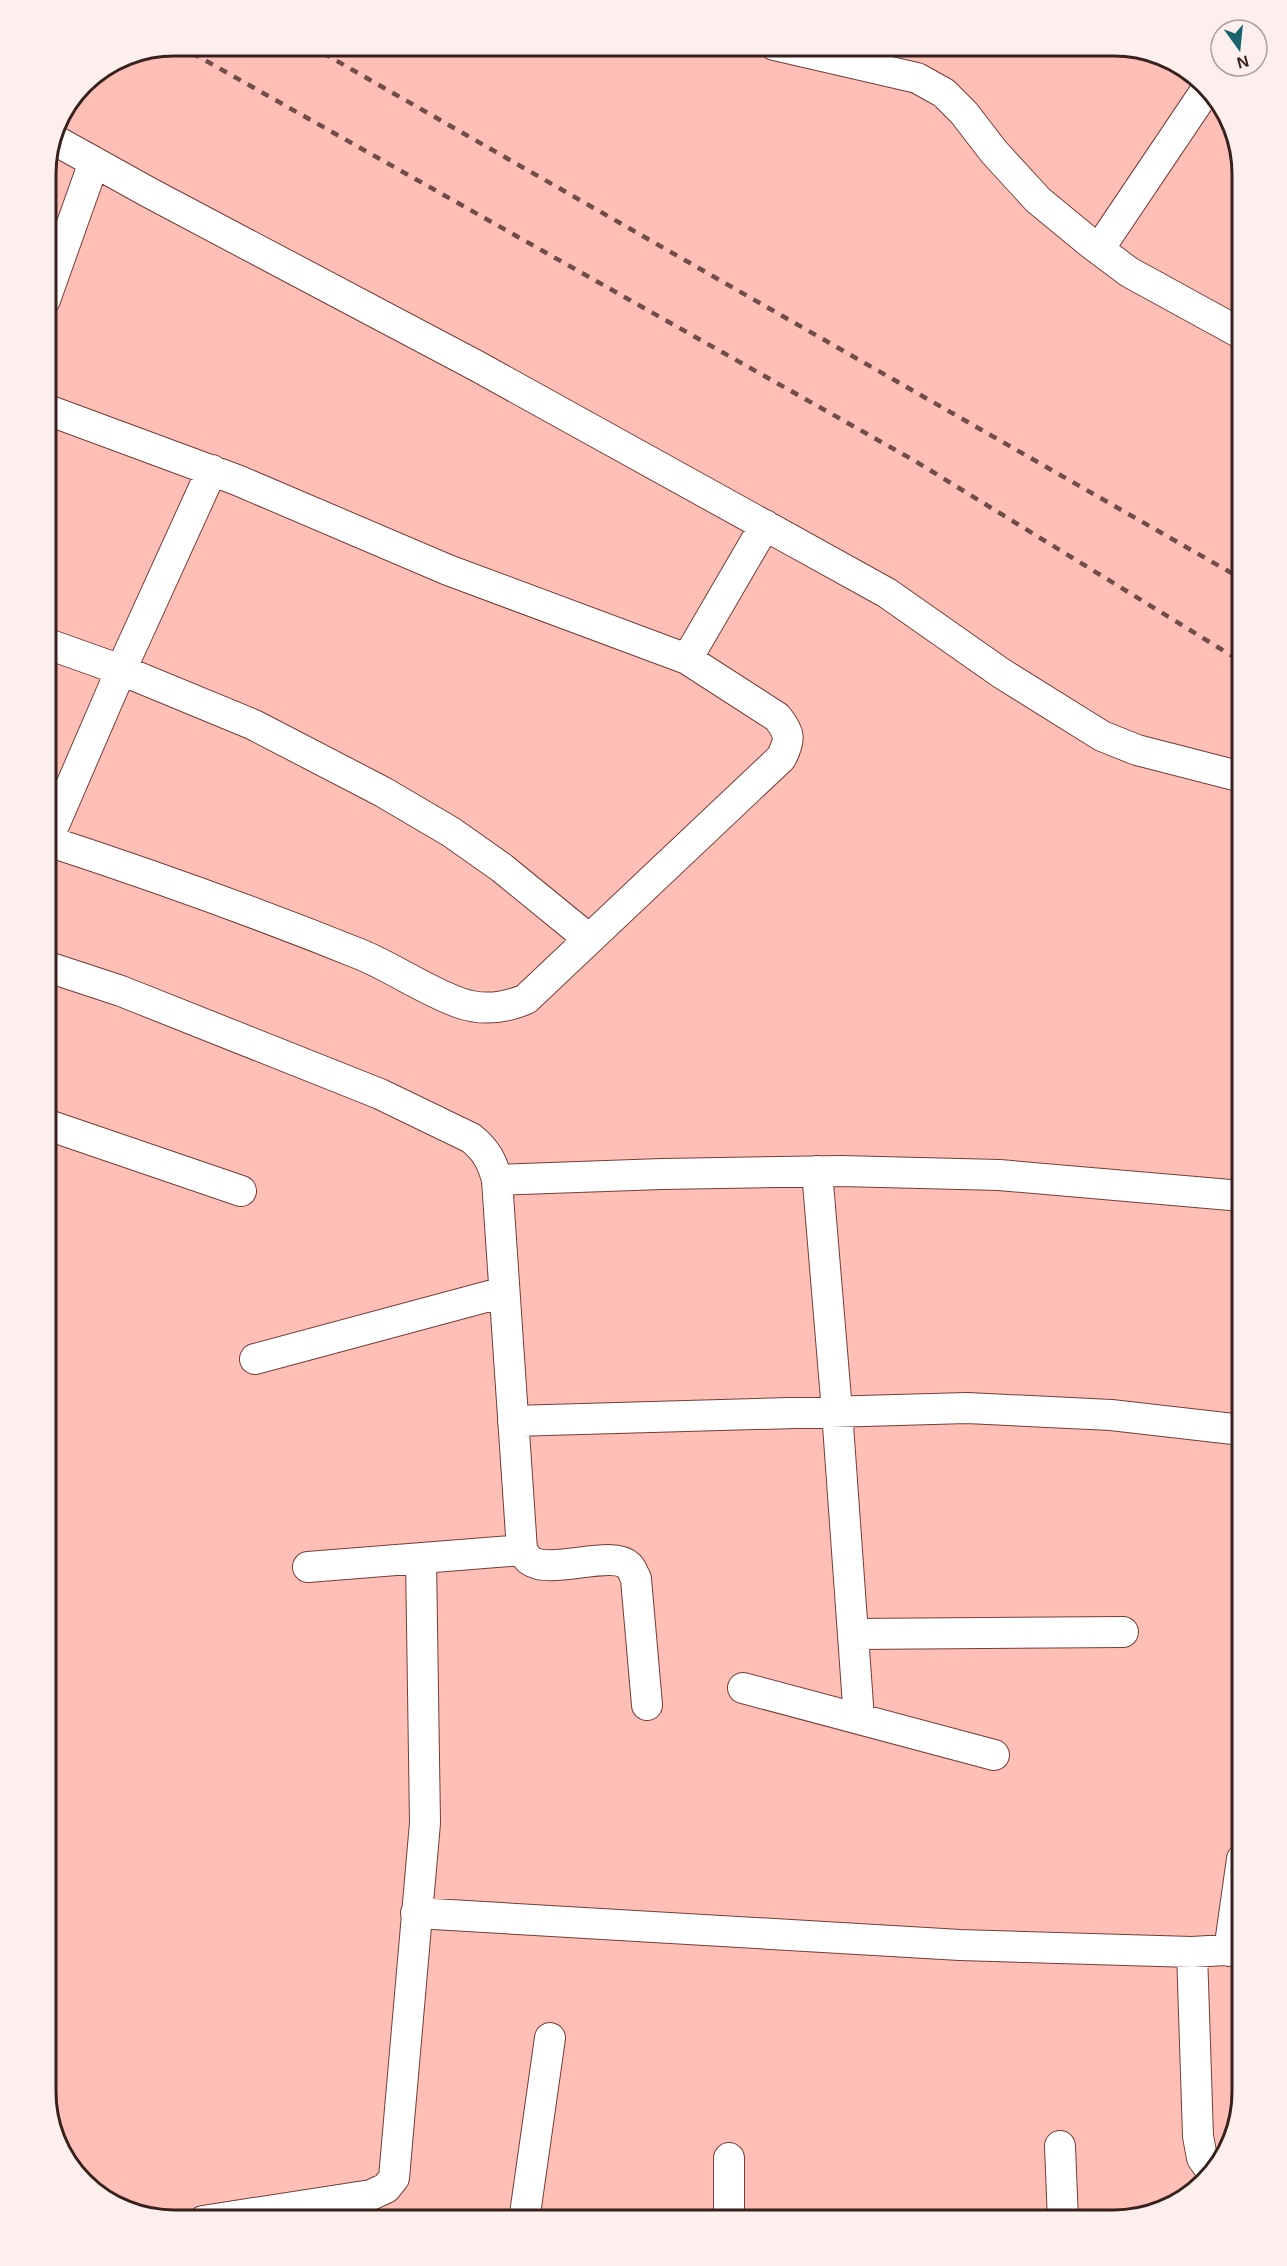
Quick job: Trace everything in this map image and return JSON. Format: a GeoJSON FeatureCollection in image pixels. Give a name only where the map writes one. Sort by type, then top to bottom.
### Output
{"type":"FeatureCollection","features":[{"type":"Feature","properties":{"kind":"street"},"geometry":{"type":"LineString","coordinates":[[822,56],[917,78],[944,93],[964,112],[994,152],[1038,200],[1130,272],[1232,328]]}},
{"type":"Feature","properties":{"kind":"street"},"geometry":{"type":"LineString","coordinates":[[1099,249],[1202,96]]}},
{"type":"Feature","properties":{"kind":"street"},"geometry":{"type":"LineString","coordinates":[[60,143],[475,365],[887,593],[1001,673],[1102,736],[1137,750],[1232,774]]}},
{"type":"Feature","properties":{"kind":"street"},"geometry":{"type":"LineString","coordinates":[[56,269],[94,162]]}},
{"type":"Feature","properties":{"kind":"street"},"geometry":{"type":"LineString","coordinates":[[56,413],[212,470],[448,570],[687,659],[777,717],[786,728],[788,744],[781,758],[526,999],[507,1007],[486,1008],[461,1004],[364,957],[295,929],[56,845]]}},
{"type":"Feature","properties":{"kind":"street"},"geometry":{"type":"LineString","coordinates":[[56,819],[212,470]]}},
{"type":"Feature","properties":{"kind":"street"},"geometry":{"type":"LineString","coordinates":[[687,659],[765,525]]}},
{"type":"Feature","properties":{"kind":"street"},"geometry":{"type":"LineString","coordinates":[[56,647],[121,670],[254,725],[383,792],[451,832],[493,862],[590,939]]}},
{"type":"Feature","properties":{"kind":"street"},"geometry":{"type":"LineString","coordinates":[[56,970],[121,991],[380,1094],[471,1138],[484,1148],[492,1161],[497,1180],[522,1550],[529,1560],[540,1565],[622,1561],[630,1567],[636,1579],[647,1705]]}},
{"type":"Feature","properties":{"kind":"street"},"geometry":{"type":"LineString","coordinates":[[56,1128],[241,1191]]}},
{"type":"Feature","properties":{"kind":"street"},"geometry":{"type":"LineString","coordinates":[[497,1180],[817,1171],[999,1175],[1232,1195]]}},
{"type":"Feature","properties":{"kind":"street"},"geometry":{"type":"LineString","coordinates":[[817,1171],[860,1719]]}},
{"type":"Feature","properties":{"kind":"street"},"geometry":{"type":"LineString","coordinates":[[255,1359],[504,1292]]}},
{"type":"Feature","properties":{"kind":"street"},"geometry":{"type":"LineString","coordinates":[[513,1421],[967,1408],[1111,1415],[1232,1429]]}},
{"type":"Feature","properties":{"kind":"street"},"geometry":{"type":"LineString","coordinates":[[308,1567],[522,1550]]}},
{"type":"Feature","properties":{"kind":"street"},"geometry":{"type":"LineString","coordinates":[[274,2210],[372,2195],[386,2188],[394,2178],[425,1822],[421,1558]]}},
{"type":"Feature","properties":{"kind":"street"},"geometry":{"type":"LineString","coordinates":[[853,1634],[1123,1632]]}},
{"type":"Feature","properties":{"kind":"street"},"geometry":{"type":"LineString","coordinates":[[743,1688],[994,1755]]}},
{"type":"Feature","properties":{"kind":"street"},"geometry":{"type":"LineString","coordinates":[[416,1913],[960,1945],[1192,1952],[1232,1950]]}},
{"type":"Feature","properties":{"kind":"street"},"geometry":{"type":"LineString","coordinates":[[1192,1952],[1198,2136],[1202,2158],[1207,2164]]}},
{"type":"Feature","properties":{"kind":"street"},"geometry":{"type":"LineString","coordinates":[[526,2210],[550,2038]]}},
{"type":"Feature","properties":{"kind":"street"},"geometry":{"type":"LineString","coordinates":[[1060,2146],[1063,2210]]}},
{"type":"Feature","properties":{"kind":"street"},"geometry":{"type":"LineString","coordinates":[[729,2158],[729,2210]]}},
{"type":"Feature","properties":{"kind":"railway"},"geometry":{"type":"LineString","coordinates":[[197,56],[915,461],[1232,656]]}},
{"type":"Feature","properties":{"kind":"railway"},"geometry":{"type":"LineString","coordinates":[[328,56],[1232,573]]}}]}
